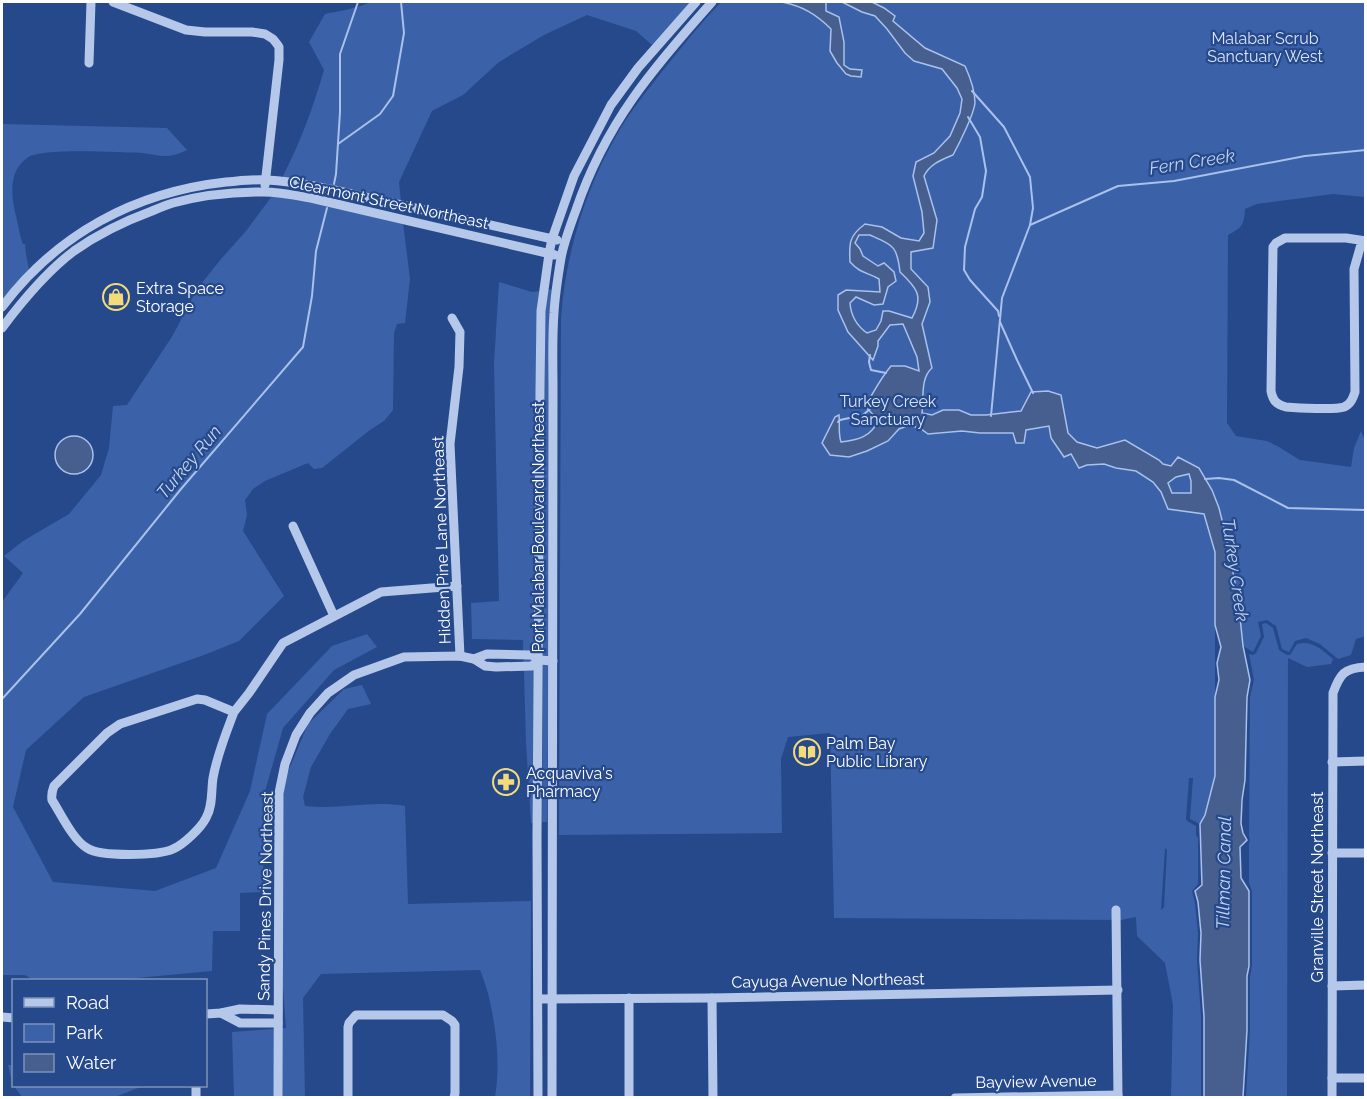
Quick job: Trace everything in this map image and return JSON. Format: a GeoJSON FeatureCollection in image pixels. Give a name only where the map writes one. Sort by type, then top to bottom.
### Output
{"type":"FeatureCollection","features":[{"type":"Feature","properties":{"kind":"street"},"geometry":{"type":"LineString","coordinates":[[89,63],[91,2]]}},
{"type":"Feature","properties":{"kind":"street"},"geometry":{"type":"LineString","coordinates":[[113,2],[186,30],[259,33],[276,41],[279,47],[279,60],[265,192]]}},
{"type":"Feature","properties":{"kind":"street","name":"Port Malabar Boulevard Northeast"},"geometry":{"type":"LineString","coordinates":[[538,1098],[541,311],[549,254],[574,176],[611,105],[638,68],[696,2]]}},
{"type":"Feature","properties":{"kind":"street","name":"Port Malabar Boulevard Northeast"},"geometry":{"type":"LineString","coordinates":[[552,1098],[554,312],[561,257],[585,182],[603,145],[642,84],[712,2]]}},
{"type":"Feature","properties":{"kind":"street"},"geometry":{"type":"LineString","coordinates":[[611,105],[622,114]]}},
{"type":"Feature","properties":{"kind":"street"},"geometry":{"type":"LineString","coordinates":[[574,176],[585,182]]}},
{"type":"Feature","properties":{"kind":"street","name":"Clearmont Street Northeast"},"geometry":{"type":"LineString","coordinates":[[2,307],[9,296],[40,264],[65,243],[97,222],[127,207],[169,192],[204,185],[266,180],[317,187],[565,242]]}},
{"type":"Feature","properties":{"kind":"street","name":"Clearmont Street Northeast"},"geometry":{"type":"LineString","coordinates":[[2,328],[21,302],[74,251],[128,220],[171,203],[202,197],[265,192],[286,194],[561,257]]}},
{"type":"Feature","properties":{"kind":"street"},"geometry":{"type":"LineString","coordinates":[[1285,238],[1346,238],[1364,241],[1354,268],[1355,392],[1353,398],[1349,404],[1340,408],[1278,405],[1271,391],[1273,248],[1276,243],[1285,238]]}},
{"type":"Feature","properties":{"kind":"street","name":"Hidden Pine Lane Northeast"},"geometry":{"type":"LineString","coordinates":[[452,318],[460,332],[459,367],[450,444],[460,656]]}},
{"type":"Feature","properties":{"kind":"street"},"geometry":{"type":"LineString","coordinates":[[293,526],[334,616]]}},
{"type":"Feature","properties":{"kind":"street"},"geometry":{"type":"LineString","coordinates":[[234,712],[197,699],[120,724],[107,733],[52,790],[52,800],[79,842],[95,853],[148,854],[174,849],[208,816],[219,750],[234,712],[283,643],[381,592],[457,586]]}},
{"type":"Feature","properties":{"kind":"street","name":"Sandy Pines Drive Northeast"},"geometry":{"type":"LineString","coordinates":[[278,1098],[279,793],[285,764],[296,735],[310,713],[328,693],[354,675],[404,657],[460,656],[496,668],[532,666],[539,660]]}},
{"type":"Feature","properties":{"kind":"street"},"geometry":{"type":"LineString","coordinates":[[539,660],[553,661]]}},
{"type":"Feature","properties":{"kind":"street","name":"Granville Street Northeast"},"geometry":{"type":"LineString","coordinates":[[1332,1098],[1333,693],[1339,677],[1353,668],[1365,667]]}},
{"type":"Feature","properties":{"kind":"street"},"geometry":{"type":"LineString","coordinates":[[1332,762],[1365,761]]}},
{"type":"Feature","properties":{"kind":"street"},"geometry":{"type":"LineString","coordinates":[[1332,854],[1365,853]]}},
{"type":"Feature","properties":{"kind":"street"},"geometry":{"type":"LineString","coordinates":[[538,898],[552,898]]}},
{"type":"Feature","properties":{"kind":"street"},"geometry":{"type":"LineString","coordinates":[[1116,910],[1118,1096]]}},
{"type":"Feature","properties":{"kind":"street"},"geometry":{"type":"LineString","coordinates":[[1332,986],[1365,986]]}},
{"type":"Feature","properties":{"kind":"street","name":"Cayuga Avenue Northeast"},"geometry":{"type":"LineString","coordinates":[[538,999],[1118,990]]}},
{"type":"Feature","properties":{"kind":"street"},"geometry":{"type":"LineString","coordinates":[[629,998],[629,1098]]}},
{"type":"Feature","properties":{"kind":"street"},"geometry":{"type":"LineString","coordinates":[[712,998],[713,1098]]}},
{"type":"Feature","properties":{"kind":"street"},"geometry":{"type":"LineString","coordinates":[[207,1014],[240,1009],[278,1010]]}},
{"type":"Feature","properties":{"kind":"street"},"geometry":{"type":"LineString","coordinates":[[248,1010],[248,1023]]}},
{"type":"Feature","properties":{"kind":"street"},"geometry":{"type":"LineString","coordinates":[[221,1013],[240,1023],[278,1023]]}},
{"type":"Feature","properties":{"kind":"street"},"geometry":{"type":"LineString","coordinates":[[348,1098],[348,1027],[356,1015],[443,1015],[452,1021],[455,1025],[454,1098]]}},
{"type":"Feature","properties":{"kind":"street"},"geometry":{"type":"LineString","coordinates":[[1332,1078],[1365,1078]]}},
{"type":"Feature","properties":{"kind":"street","name":"Bayview Avenue"},"geometry":{"type":"LineString","coordinates":[[955,1098],[1118,1096]]}},
{"type":"Feature","properties":{"kind":"green space"},"geometry":{"type":"Polygon","coordinates":[[[370,2],[691,2],[652,45],[636,31],[587,15],[544,35],[499,62],[463,95],[432,111],[399,182],[401,202],[282,178],[306,125],[324,70],[309,42],[325,14],[370,2]]]}},
{"type":"Feature","properties":{"kind":"green space","name":"Turkey Creek Sanctuary"},"geometry":{"type":"Polygon","coordinates":[[[721,2],[1365,2],[1365,197],[1333,194],[1257,204],[1245,209],[1241,225],[1228,235],[1227,423],[1236,436],[1267,441],[1300,460],[1351,467],[1354,448],[1361,431],[1365,440],[1366,636],[1356,639],[1351,655],[1338,659],[1320,644],[1306,638],[1295,641],[1289,652],[1282,649],[1276,626],[1267,620],[1258,622],[1261,636],[1253,652],[1243,646],[1233,574],[1221,515],[1215,500],[1215,776],[1205,815],[1200,824],[1190,819],[1193,778],[1189,778],[1186,819],[1196,826],[1198,838],[1198,884],[1192,891],[1198,933],[1201,1097],[1171,1097],[1173,1005],[1165,963],[1137,936],[1136,917],[1121,920],[834,918],[830,733],[788,737],[781,759],[782,833],[559,835],[561,318],[567,269],[587,198],[619,131],[647,91],[721,2]],[[1165,848],[1161,910],[1164,907],[1167,850],[1165,848]]]}},
{"type":"Feature","properties":{"kind":"green space"},"geometry":{"type":"Polygon","coordinates":[[[2,124],[167,128],[187,150],[166,156],[142,153],[64,152],[27,158],[17,169],[12,190],[29,270],[2,301],[2,124]]]}},
{"type":"Feature","properties":{"kind":"green space"},"geometry":{"type":"Polygon","coordinates":[[[272,196],[314,202],[403,223],[410,279],[405,323],[397,324],[394,333],[393,410],[384,421],[322,468],[314,469],[308,463],[265,481],[253,489],[245,500],[247,515],[243,531],[284,596],[239,641],[84,697],[26,750],[13,807],[53,882],[155,891],[216,868],[250,791],[267,714],[332,646],[367,634],[377,647],[334,670],[283,728],[264,795],[263,892],[240,893],[240,931],[213,931],[212,971],[126,979],[31,979],[25,975],[2,975],[2,602],[23,573],[4,556],[23,541],[69,514],[101,475],[109,448],[113,406],[127,405],[173,335],[197,289],[272,196]]]}},
{"type":"Feature","properties":{"kind":"green space"},"geometry":{"type":"Polygon","coordinates":[[[499,282],[532,292],[540,291],[534,823],[531,823],[526,742],[523,640],[472,639],[471,603],[499,601],[494,364],[499,282]]]}},
{"type":"Feature","properties":{"kind":"green space"},"geometry":{"type":"Polygon","coordinates":[[[553,289],[547,822],[542,822],[545,311],[548,290],[553,289]]]}},
{"type":"Feature","properties":{"kind":"green space"},"geometry":{"type":"Polygon","coordinates":[[[1266,623],[1273,628],[1279,650],[1287,655],[1290,655],[1297,644],[1307,643],[1333,659],[1331,664],[1307,667],[1288,658],[1287,1098],[1246,1097],[1252,966],[1252,891],[1249,883],[1250,697],[1254,680],[1249,654],[1256,653],[1264,637],[1262,624],[1266,623]]]}},
{"type":"Feature","properties":{"kind":"green space"},"geometry":{"type":"Polygon","coordinates":[[[362,685],[371,704],[348,709],[330,734],[311,767],[303,797],[305,806],[393,804],[405,806],[408,904],[531,901],[530,1097],[495,1097],[496,1038],[489,998],[480,970],[321,974],[303,998],[305,1097],[234,1097],[232,1032],[286,1028],[282,974],[279,793],[308,724],[344,689],[362,685]]]}},
{"type":"Feature","properties":{"kind":"green space"},"geometry":{"type":"Polygon","coordinates":[[[8,1065],[12,1065],[12,1081],[8,1065]]]}},
{"type":"Feature","properties":{"kind":"green space"},"geometry":{"type":"Polygon","coordinates":[[[14,1087],[140,1087],[115,1097],[22,1097],[14,1087]]]}},
{"type":"Feature","properties":{"kind":"water"},"geometry":{"type":"Polygon","coordinates":[[[782,2],[826,2],[826,11],[839,17],[844,42],[844,65],[850,69],[862,70],[861,77],[846,74],[837,63],[830,51],[831,29],[808,11],[782,2]]]}},
{"type":"Feature","properties":{"kind":"water","name":"Tillman Canal"},"geometry":{"type":"Polygon","coordinates":[[[842,2],[872,2],[884,8],[895,16],[893,21],[925,48],[965,66],[974,93],[975,103],[972,114],[953,155],[933,165],[924,176],[937,220],[933,248],[911,252],[911,269],[928,287],[930,302],[922,324],[932,368],[924,383],[922,413],[932,415],[943,410],[959,410],[971,415],[986,415],[1021,411],[1031,392],[1048,391],[1061,395],[1068,433],[1077,442],[1097,448],[1125,440],[1163,464],[1171,466],[1178,457],[1199,468],[1219,508],[1238,598],[1243,646],[1250,680],[1247,697],[1245,780],[1241,824],[1247,840],[1240,847],[1241,878],[1249,891],[1249,966],[1243,1097],[1204,1097],[1201,933],[1195,891],[1202,885],[1200,824],[1205,815],[1215,776],[1215,697],[1219,680],[1217,663],[1221,647],[1215,625],[1215,552],[1204,514],[1168,509],[1161,492],[1153,482],[1136,471],[1104,464],[1079,468],[1071,454],[1064,457],[1051,438],[1049,426],[1026,430],[1024,443],[1016,443],[1013,433],[962,431],[928,434],[910,425],[899,429],[888,441],[849,457],[830,455],[822,443],[835,417],[839,415],[841,442],[858,439],[872,430],[878,420],[865,406],[891,366],[905,366],[919,371],[917,357],[903,324],[890,325],[878,341],[873,360],[848,332],[838,310],[838,295],[846,290],[880,292],[879,279],[861,271],[850,262],[851,240],[865,224],[882,227],[901,238],[919,241],[924,233],[922,212],[913,176],[916,162],[934,153],[950,136],[960,113],[962,99],[957,88],[942,69],[914,61],[875,16],[842,2]],[[859,235],[855,243],[863,256],[878,266],[884,263],[894,272],[896,281],[888,287],[883,304],[874,305],[856,297],[850,303],[855,320],[867,333],[876,330],[883,311],[912,318],[918,304],[917,293],[900,272],[896,252],[889,245],[870,235],[859,235]],[[1189,474],[1176,477],[1168,483],[1172,493],[1191,493],[1189,474]]]}},
{"type":"Feature","properties":{"kind":"water"},"geometry":{"type":"Polygon","coordinates":[[[74,436],[87,442],[93,455],[87,468],[74,474],[61,468],[55,455],[61,442],[74,436]]]}},
{"type":"Feature","properties":{"kind":"waterway","name":"Turkey Run"},"geometry":{"type":"LineString","coordinates":[[334,184],[340,112],[340,54],[358,2]]}},
{"type":"Feature","properties":{"kind":"waterway"},"geometry":{"type":"LineString","coordinates":[[338,144],[380,114],[393,96],[404,33],[401,2]]}},
{"type":"Feature","properties":{"kind":"waterway","name":"Fern Creek"},"geometry":{"type":"LineString","coordinates":[[972,91],[1004,127],[1030,177],[1033,208],[1030,225]]}},
{"type":"Feature","properties":{"kind":"waterway"},"geometry":{"type":"LineString","coordinates":[[968,117],[980,137],[986,171],[982,197],[975,209],[965,247],[964,270],[998,311],[999,316]]}},
{"type":"Feature","properties":{"kind":"waterway","name":"Fern Creek"},"geometry":{"type":"LineString","coordinates":[[991,416],[1002,298],[1030,225],[1118,186],[1174,181],[1305,156],[1366,150]]}},
{"type":"Feature","properties":{"kind":"waterway","name":"Turkey Run"},"geometry":{"type":"LineString","coordinates":[[2,699],[80,614],[181,489],[303,347],[312,296],[316,251],[327,208]]}},
{"type":"Feature","properties":{"kind":"waterway"},"geometry":{"type":"LineString","coordinates":[[1000,322],[1033,393]]}},
{"type":"Feature","properties":{"kind":"waterway","name":"Turkey Creek"},"geometry":{"type":"LineString","coordinates":[[870,355],[871,370],[886,373]]}},
{"type":"Feature","properties":{"kind":"waterway","name":"Turkey Creek"},"geometry":{"type":"LineString","coordinates":[[838,422],[863,415],[871,408]]}},
{"type":"Feature","properties":{"kind":"waterway"},"geometry":{"type":"LineString","coordinates":[[1205,479],[1234,480],[1288,508],[1366,510]]}},
{"type":"Feature","properties":{"kind":"place","name":"Extra Space Storage"},"geometry":{"type":"Point","coordinates":[116,297]}},
{"type":"Feature","properties":{"kind":"place","name":"Palm Bay Public Library"},"geometry":{"type":"Point","coordinates":[807,752]}},
{"type":"Feature","properties":{"kind":"place","name":"Acquaviva's Pharmacy"},"geometry":{"type":"Point","coordinates":[506,782]}},
{"type":"Feature","properties":{"kind":"park label","name":"Malabar Scrub Sanctuary West"},"geometry":{"type":"Point","coordinates":[1265,47]}}]}
